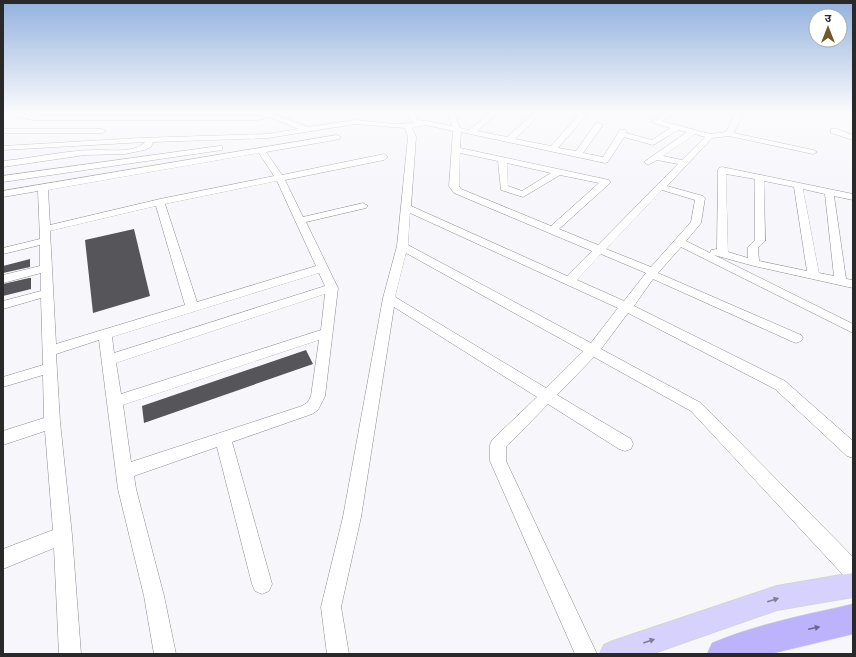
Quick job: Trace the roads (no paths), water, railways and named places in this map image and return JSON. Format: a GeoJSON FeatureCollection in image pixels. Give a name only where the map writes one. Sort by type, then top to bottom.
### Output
{"type":"FeatureCollection","features":[{"type":"Feature","properties":{"kind":"highway"},"geometry":{"type":"LineString","coordinates":[[723,654],[774,637],[853,620]]}},
{"type":"Feature","properties":{"kind":"main road"},"geometry":{"type":"LineString","coordinates":[[613,654],[777,598],[853,585]]}},
{"type":"Feature","properties":{"kind":"street"},"geometry":{"type":"LineString","coordinates":[[3,148],[100,143]]}},
{"type":"Feature","properties":{"kind":"street"},"geometry":{"type":"LineString","coordinates":[[3,164],[86,153],[121,154],[139,150],[148,145],[148,143]]}},
{"type":"Feature","properties":{"kind":"street"},"geometry":{"type":"LineString","coordinates":[[3,179],[236,146],[236,143]]}},
{"type":"Feature","properties":{"kind":"street"},"geometry":{"type":"LineString","coordinates":[[3,194],[304,143]]}},
{"type":"Feature","properties":{"kind":"street"},"geometry":{"type":"LineString","coordinates":[[338,654],[331,607],[352,517],[389,298],[402,246],[412,143]]}},
{"type":"Feature","properties":{"kind":"street"},"geometry":{"type":"LineString","coordinates":[[456,143],[454,186],[457,191],[600,250],[796,338]]}},
{"type":"Feature","properties":{"kind":"street"},"geometry":{"type":"LineString","coordinates":[[522,143],[605,160],[616,143]]}},
{"type":"Feature","properties":{"kind":"street"},"geometry":{"type":"LineString","coordinates":[[553,149],[559,143]]}},
{"type":"Feature","properties":{"kind":"street"},"geometry":{"type":"LineString","coordinates":[[578,154],[586,143]]}},
{"type":"Feature","properties":{"kind":"street"},"geometry":{"type":"LineString","coordinates":[[648,162],[677,143]]}},
{"type":"Feature","properties":{"kind":"street"},"geometry":{"type":"LineString","coordinates":[[569,281],[704,143]]}},
{"type":"Feature","properties":{"kind":"street"},"geometry":{"type":"LineString","coordinates":[[769,143],[813,152]]}},
{"type":"Feature","properties":{"kind":"street"},"geometry":{"type":"LineString","coordinates":[[124,472],[307,410],[313,406],[318,396],[332,288],[301,220],[279,177],[261,150]]}},
{"type":"Feature","properties":{"kind":"street"},"geometry":{"type":"LineString","coordinates":[[456,150],[606,182],[551,231]]}},
{"type":"Feature","properties":{"kind":"street"},"geometry":{"type":"LineString","coordinates":[[3,251],[45,235],[160,202],[384,157]]}},
{"type":"Feature","properties":{"kind":"street"},"geometry":{"type":"LineString","coordinates":[[656,157],[684,163]]}},
{"type":"Feature","properties":{"kind":"street"},"geometry":{"type":"LineString","coordinates":[[502,160],[504,188],[523,194],[559,172]]}},
{"type":"Feature","properties":{"kind":"street"},"geometry":{"type":"LineString","coordinates":[[723,255],[722,170],[853,197]]}},
{"type":"Feature","properties":{"kind":"street"},"geometry":{"type":"LineString","coordinates":[[754,263],[753,247],[760,241],[759,178]]}},
{"type":"Feature","properties":{"kind":"street"},"geometry":{"type":"LineString","coordinates":[[798,186],[814,276]]}},
{"type":"Feature","properties":{"kind":"street"},"geometry":{"type":"LineString","coordinates":[[586,654],[498,461],[498,445],[593,350],[652,273],[696,223],[700,198],[661,187]]}},
{"type":"Feature","properties":{"kind":"street"},"geometry":{"type":"LineString","coordinates":[[43,188],[52,422],[62,535],[70,654]]}},
{"type":"Feature","properties":{"kind":"street"},"geometry":{"type":"LineString","coordinates":[[829,192],[841,282]]}},
{"type":"Feature","properties":{"kind":"street"},"geometry":{"type":"LineString","coordinates":[[160,202],[192,307]]}},
{"type":"Feature","properties":{"kind":"street"},"geometry":{"type":"LineString","coordinates":[[301,220],[363,206]]}},
{"type":"Feature","properties":{"kind":"street"},"geometry":{"type":"LineString","coordinates":[[406,207],[626,307],[780,385],[853,452]]}},
{"type":"Feature","properties":{"kind":"street"},"geometry":{"type":"LineString","coordinates":[[679,242],[754,263],[853,284]]}},
{"type":"Feature","properties":{"kind":"street"},"geometry":{"type":"LineString","coordinates":[[679,242],[853,329]]}},
{"type":"Feature","properties":{"kind":"street"},"geometry":{"type":"LineString","coordinates":[[402,246],[696,407],[853,571]]}},
{"type":"Feature","properties":{"kind":"street"},"geometry":{"type":"LineString","coordinates":[[3,279],[46,268]]}},
{"type":"Feature","properties":{"kind":"street"},"geometry":{"type":"LineString","coordinates":[[49,351],[322,268]]}},
{"type":"Feature","properties":{"kind":"street"},"geometry":{"type":"LineString","coordinates":[[109,360],[332,288]]}},
{"type":"Feature","properties":{"kind":"street"},"geometry":{"type":"LineString","coordinates":[[3,305],[47,293]]}},
{"type":"Feature","properties":{"kind":"street"},"geometry":{"type":"LineString","coordinates":[[389,298],[625,444]]}},
{"type":"Feature","properties":{"kind":"street"},"geometry":{"type":"LineString","coordinates":[[115,402],[327,333]]}},
{"type":"Feature","properties":{"kind":"street"},"geometry":{"type":"LineString","coordinates":[[105,335],[127,489],[154,596],[165,654]]}},
{"type":"Feature","properties":{"kind":"street"},"geometry":{"type":"LineString","coordinates":[[3,382],[50,368]]}},
{"type":"Feature","properties":{"kind":"street"},"geometry":{"type":"LineString","coordinates":[[3,438],[52,422]]}},
{"type":"Feature","properties":{"kind":"street"},"geometry":{"type":"LineString","coordinates":[[223,439],[262,584]]}},
{"type":"Feature","properties":{"kind":"street"},"geometry":{"type":"LineString","coordinates":[[3,559],[62,535]]}}]}
